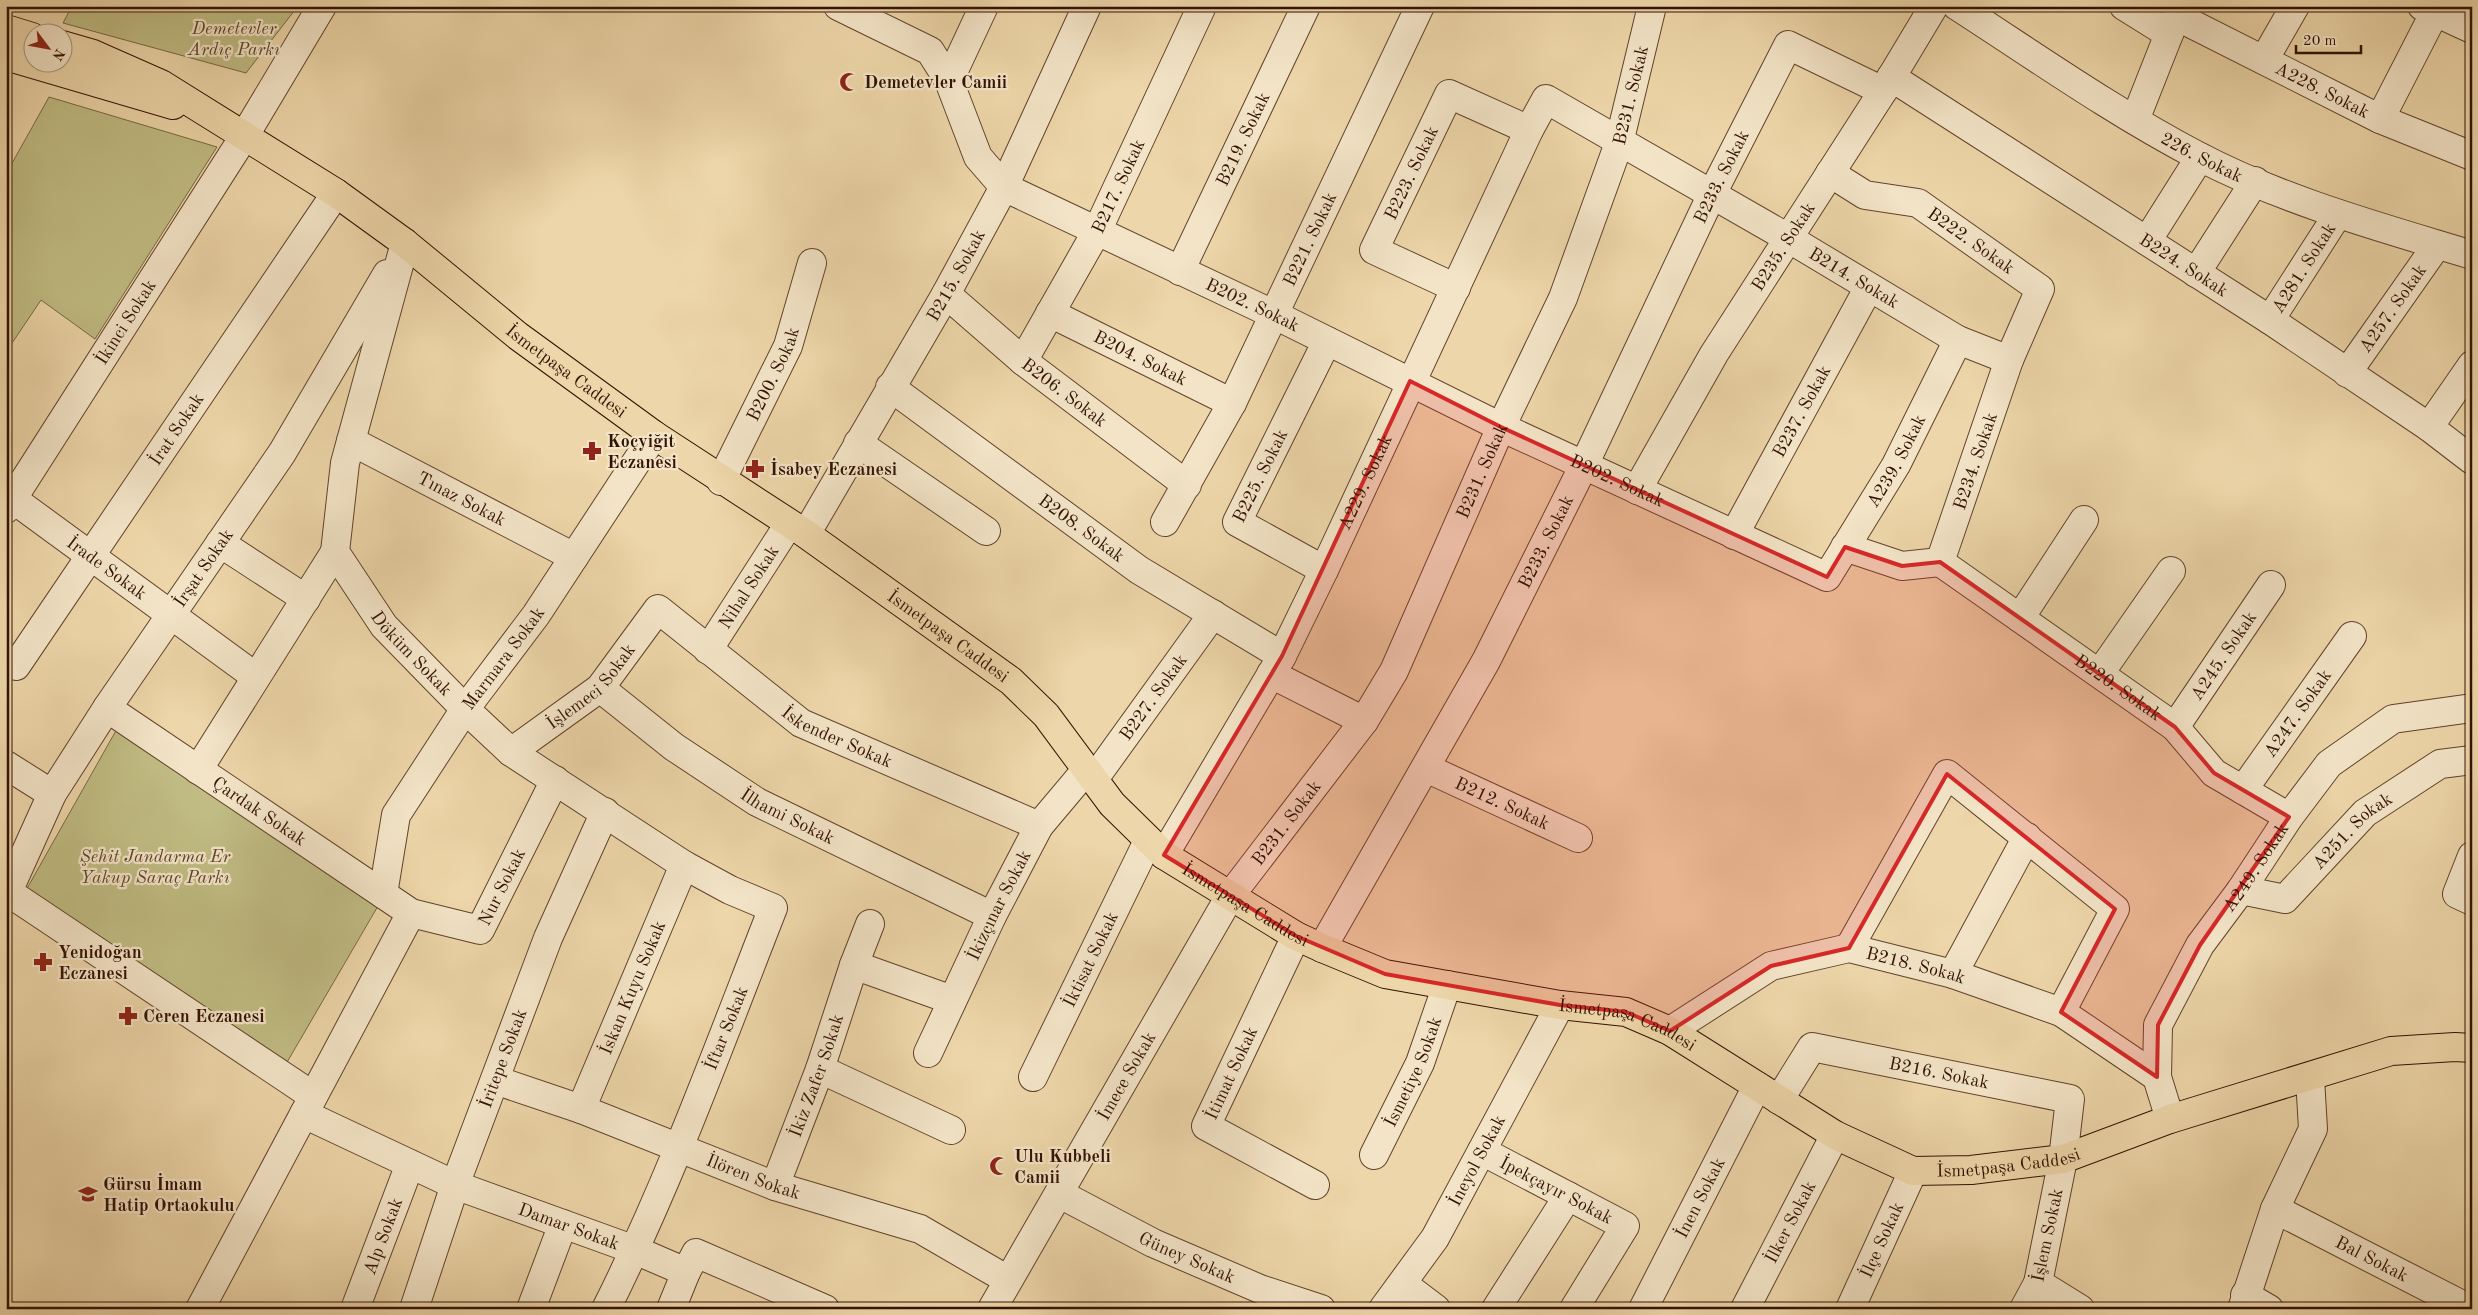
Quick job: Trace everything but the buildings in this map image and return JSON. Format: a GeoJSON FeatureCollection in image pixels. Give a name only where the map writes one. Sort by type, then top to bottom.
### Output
{"type":"FeatureCollection","features":[{"type":"Feature","properties":{"kind":"main road"},"geometry":{"type":"LineString","coordinates":[[6,29],[22,34]]}},
{"type":"Feature","properties":{"kind":"main road","name":"İsmetpaşa Caddesi"},"geometry":{"type":"LineString","coordinates":[[72,48],[93,54],[161,84],[245,134],[336,193],[406,243],[518,336],[654,435],[797,529],[1011,681],[1046,715],[1112,804],[1156,848],[1296,936],[1322,948],[1385,974],[1560,1005],[1626,1012],[1670,1031],[1835,1135],[1913,1171],[1971,1170],[2062,1159],[2170,1119],[2310,1078],[2391,1051],[2455,1047],[2472,1048]]}},
{"type":"Feature","properties":{"kind":"main road","name":"İsmetpaşa Caddesi"},"geometry":{"type":"LineString","coordinates":[[6,56],[212,116]]}},
{"type":"Feature","properties":{"kind":"street","name":"İkinci Sokak"},"geometry":{"type":"LineString","coordinates":[[9,501],[245,134],[322,6]]}},
{"type":"Feature","properties":{"kind":"street","name":"B202. Sokak"},"geometry":{"type":"LineString","coordinates":[[838,6],[871,13],[930,52],[949,81],[978,157],[1004,187],[1098,229],[1180,271],[1275,315],[1501,427],[1827,576]]}},
{"type":"Feature","properties":{"kind":"street"},"geometry":{"type":"LineString","coordinates":[[949,81],[984,6]]}},
{"type":"Feature","properties":{"kind":"street","name":"B215. Sokak"},"geometry":{"type":"LineString","coordinates":[[797,529],[858,443],[946,294],[1004,187],[1087,6]]}},
{"type":"Feature","properties":{"kind":"street","name":"B217. Sokak"},"geometry":{"type":"LineString","coordinates":[[1023,361],[1098,229],[1202,6]]}},
{"type":"Feature","properties":{"kind":"street","name":"B219. Sokak"},"geometry":{"type":"LineString","coordinates":[[1180,271],[1306,6]]}},
{"type":"Feature","properties":{"kind":"street","name":"B221. Sokak"},"geometry":{"type":"LineString","coordinates":[[1165,522],[1232,404],[1420,6]]}},
{"type":"Feature","properties":{"kind":"street","name":"B231. Sokak"},"geometry":{"type":"LineString","coordinates":[[1230,896],[1364,721],[1394,671],[1501,427],[1563,298],[1619,142],[1652,6]]}},
{"type":"Feature","properties":{"kind":"street","name":"B235. Sokak"},"geometry":{"type":"LineString","coordinates":[[1637,490],[1714,354],[1887,84],[1934,6]]}},
{"type":"Feature","properties":{"kind":"street","name":"226. Sokak"},"geometry":{"type":"LineString","coordinates":[[1957,6],[2135,120],[2200,156],[2255,181],[2338,214],[2472,255]]}},
{"type":"Feature","properties":{"kind":"street","name":"A228. Sokak"},"geometry":{"type":"LineString","coordinates":[[2124,6],[2175,19],[2264,60],[2380,120],[2472,156]]}},
{"type":"Feature","properties":{"kind":"street"},"geometry":{"type":"LineString","coordinates":[[2264,60],[2295,6]]}},
{"type":"Feature","properties":{"kind":"street"},"geometry":{"type":"LineString","coordinates":[[2380,120],[2432,9],[2472,29]]}},
{"type":"Feature","properties":{"kind":"street"},"geometry":{"type":"LineString","coordinates":[[2135,120],[2175,19]]}},
{"type":"Feature","properties":{"kind":"street","name":"B224. Sokak"},"geometry":{"type":"LineString","coordinates":[[1788,45],[1887,84],[2147,241],[2270,320],[2429,427],[2472,460]]}},
{"type":"Feature","properties":{"kind":"street","name":"B233. Sokak"},"geometry":{"type":"LineString","coordinates":[[1322,948],[1486,661],[1584,465],[1712,194],[1788,45]]}},
{"type":"Feature","properties":{"kind":"street","name":"B223. Sokak"},"geometry":{"type":"LineString","coordinates":[[1456,288],[1374,250],[1449,94],[1529,130]]}},
{"type":"Feature","properties":{"kind":"street","name":"B214. Sokak"},"geometry":{"type":"LineString","coordinates":[[1546,99],[1788,238],[1958,340],[2009,360]]}},
{"type":"Feature","properties":{"kind":"street","name":"A229. Sokak"},"geometry":{"type":"LineString","coordinates":[[1156,848],[1277,665],[1324,570],[1529,130],[1546,99]]}},
{"type":"Feature","properties":{"kind":"street"},"geometry":{"type":"LineString","coordinates":[[2147,241],[2200,156]]}},
{"type":"Feature","properties":{"kind":"street","name":"B222. Sokak"},"geometry":{"type":"LineString","coordinates":[[1830,173],[1865,195],[1918,203],[2040,289],[2009,360]]}},
{"type":"Feature","properties":{"kind":"street"},"geometry":{"type":"LineString","coordinates":[[2196,273],[2255,181]]}},
{"type":"Feature","properties":{"kind":"street","name":"İrat Sokak"},"geometry":{"type":"LineString","coordinates":[[16,666],[336,193]]}},
{"type":"Feature","properties":{"kind":"street","name":"A281. Sokak"},"geometry":{"type":"LineString","coordinates":[[2270,320],[2338,214]]}},
{"type":"Feature","properties":{"kind":"street"},"geometry":{"type":"LineString","coordinates":[[198,770],[335,552],[345,463],[406,243]]}},
{"type":"Feature","properties":{"kind":"street","name":"İrşat Sokak"},"geometry":{"type":"LineString","coordinates":[[7,894],[52,794],[106,708],[282,453],[406,243]]}},
{"type":"Feature","properties":{"kind":"street","name":"A257. Sokak"},"geometry":{"type":"LineString","coordinates":[[2347,372],[2437,244]]}},
{"type":"Feature","properties":{"kind":"street","name":"B200. Sokak"},"geometry":{"type":"LineString","coordinates":[[722,481],[788,346],[812,263]]}},
{"type":"Feature","properties":{"kind":"street","name":"B237. Sokak"},"geometry":{"type":"LineString","coordinates":[[1734,535],[1869,287]]}},
{"type":"Feature","properties":{"kind":"street","name":"B206. Sokak"},"geometry":{"type":"LineString","coordinates":[[946,294],[1023,361],[1187,485]]}},
{"type":"Feature","properties":{"kind":"street","name":"B204. Sokak"},"geometry":{"type":"LineString","coordinates":[[1050,313],[1232,404]]}},
{"type":"Feature","properties":{"kind":"street","name":"A239. Sokak"},"geometry":{"type":"LineString","coordinates":[[1827,576],[1896,465],[1958,340]]}},
{"type":"Feature","properties":{"kind":"street","name":"B225. Sokak"},"geometry":{"type":"LineString","coordinates":[[1324,570],[1237,522],[1327,341]]}},
{"type":"Feature","properties":{"kind":"street","name":"B234. Sokak"},"geometry":{"type":"LineString","coordinates":[[1940,562],[2009,360]]}},
{"type":"Feature","properties":{"kind":"street"},"geometry":{"type":"LineString","coordinates":[[2429,427],[2472,365]]}},
{"type":"Feature","properties":{"kind":"street","name":"B208. Sokak"},"geometry":{"type":"LineString","coordinates":[[890,387],[1139,570],[1213,614],[1277,665],[1364,721]]}},
{"type":"Feature","properties":{"kind":"street","name":"Marmara Sokak"},"geometry":{"type":"LineString","coordinates":[[383,894],[396,815],[465,709],[536,615],[654,435]]}},
{"type":"Feature","properties":{"kind":"street","name":"Tınaz Sokak"},"geometry":{"type":"LineString","coordinates":[[351,441],[574,557]]}},
{"type":"Feature","properties":{"kind":"street"},"geometry":{"type":"LineString","coordinates":[[858,443],[986,531]]}},
{"type":"Feature","properties":{"kind":"street","name":"İrade Sokak"},"geometry":{"type":"LineString","coordinates":[[9,501],[172,614],[256,677]]}},
{"type":"Feature","properties":{"kind":"street"},"geometry":{"type":"LineString","coordinates":[[2020,618],[2084,520]]}},
{"type":"Feature","properties":{"kind":"street","name":"Nihal Sokak"},"geometry":{"type":"LineString","coordinates":[[708,650],[797,529]]}},
{"type":"Feature","properties":{"kind":"street"},"geometry":{"type":"LineString","coordinates":[[220,543],[306,599]]}},
{"type":"Feature","properties":{"kind":"street"},"geometry":{"type":"LineString","coordinates":[[1845,547],[1902,566],[1940,562]]}},
{"type":"Feature","properties":{"kind":"street","name":"Döküm Sokak"},"geometry":{"type":"LineString","coordinates":[[335,552],[384,626],[465,709],[511,752],[684,865],[730,890],[774,908]]}},
{"type":"Feature","properties":{"kind":"street","name":"B220. Sokak"},"geometry":{"type":"LineString","coordinates":[[1940,562],[2175,727],[2214,773],[2289,817]]}},
{"type":"Feature","properties":{"kind":"street"},"geometry":{"type":"LineString","coordinates":[[2100,673],[2171,572]]}},
{"type":"Feature","properties":{"kind":"street","name":"A245. Sokak"},"geometry":{"type":"LineString","coordinates":[[2175,727],[2271,585]]}},
{"type":"Feature","properties":{"kind":"street","name":"İskender Sokak"},"geometry":{"type":"LineString","coordinates":[[658,609],[801,723],[1039,826]]}},
{"type":"Feature","properties":{"kind":"street","name":"İşlemeci Sokak"},"geometry":{"type":"LineString","coordinates":[[511,752],[600,688],[658,609]]}},
{"type":"Feature","properties":{"kind":"street","name":"B227. Sokak"},"geometry":{"type":"LineString","coordinates":[[1090,774],[1213,614]]}},
{"type":"Feature","properties":{"kind":"street","name":"A247. Sokak"},"geometry":{"type":"LineString","coordinates":[[2243,790],[2352,636]]}},
{"type":"Feature","properties":{"kind":"street","name":"İlhami Sokak"},"geometry":{"type":"LineString","coordinates":[[600,688],[674,747],[757,802],[992,916]]}},
{"type":"Feature","properties":{"kind":"street","name":"Çardak Sokak"},"geometry":{"type":"LineString","coordinates":[[106,708],[411,913]]}},
{"type":"Feature","properties":{"kind":"street","name":"A249. Sokak"},"geometry":{"type":"LineString","coordinates":[[2170,1119],[2157,1077],[2158,1024],[2200,945],[2241,890],[2289,817],[2329,764],[2393,719],[2472,708]]}},
{"type":"Feature","properties":{"kind":"street","name":"A251. Sokak"},"geometry":{"type":"LineString","coordinates":[[2241,890],[2285,899],[2365,813],[2440,764],[2472,760]]}},
{"type":"Feature","properties":{"kind":"street"},"geometry":{"type":"LineString","coordinates":[[6,765],[52,794]]}},
{"type":"Feature","properties":{"kind":"street","name":"B212. Sokak"},"geometry":{"type":"LineString","coordinates":[[1426,768],[1578,838]]}},
{"type":"Feature","properties":{"kind":"street","name":"İkizçınar Sokak"},"geometry":{"type":"LineString","coordinates":[[928,1053],[992,916],[1039,826],[1090,774]]}},
{"type":"Feature","properties":{"kind":"street"},"geometry":{"type":"LineString","coordinates":[[1849,948],[1947,774],[2115,909],[2061,1012]]}},
{"type":"Feature","properties":{"kind":"street","name":"Nur Sokak"},"geometry":{"type":"LineString","coordinates":[[411,913],[480,930],[555,780]]}},
{"type":"Feature","properties":{"kind":"street","name":"İritepe Sokak"},"geometry":{"type":"LineString","coordinates":[[414,1309],[455,1185],[548,938],[605,812]]}},
{"type":"Feature","properties":{"kind":"street"},"geometry":{"type":"LineString","coordinates":[[1953,974],[2027,837]]}},
{"type":"Feature","properties":{"kind":"street","name":"İktisat Sokak"},"geometry":{"type":"LineString","coordinates":[[1032,1077],[1156,848]]}},
{"type":"Feature","properties":{"kind":"street"},"geometry":{"type":"LineString","coordinates":[[2472,856],[2457,894],[2472,901]]}},
{"type":"Feature","properties":{"kind":"street","name":"İskan Kuyu Sokak"},"geometry":{"type":"LineString","coordinates":[[581,1109],[684,865]]}},
{"type":"Feature","properties":{"kind":"street","name":"Damar Sokak"},"geometry":{"type":"LineString","coordinates":[[7,894],[308,1105],[410,1164],[455,1185],[635,1250],[686,1272]]}},
{"type":"Feature","properties":{"kind":"street","name":"İmece Sokak"},"geometry":{"type":"LineString","coordinates":[[992,1309],[1230,896]]}},
{"type":"Feature","properties":{"kind":"street","name":"İftar Sokak"},"geometry":{"type":"LineString","coordinates":[[606,1309],[635,1250],[679,1148],[774,908]]}},
{"type":"Feature","properties":{"kind":"street"},"geometry":{"type":"LineString","coordinates":[[200,1309],[411,913]]}},
{"type":"Feature","properties":{"kind":"street","name":"İkiz Zafer Sokak"},"geometry":{"type":"LineString","coordinates":[[775,1186],[820,1069],[854,965],[870,924]]}},
{"type":"Feature","properties":{"kind":"street","name":"İtimat Sokak"},"geometry":{"type":"LineString","coordinates":[[1296,936],[1206,1126],[1315,1185]]}},
{"type":"Feature","properties":{"kind":"street","name":"B218. Sokak"},"geometry":{"type":"LineString","coordinates":[[1670,1031],[1771,966],[1849,948],[1953,974],[2061,1012],[2157,1077]]}},
{"type":"Feature","properties":{"kind":"street"},"geometry":{"type":"LineString","coordinates":[[854,965],[952,1000]]}},
{"type":"Feature","properties":{"kind":"street","name":"İsmetiye Sokak"},"geometry":{"type":"LineString","coordinates":[[1374,1155],[1420,1063],[1446,985]]}},
{"type":"Feature","properties":{"kind":"street","name":"İneyol Sokak"},"geometry":{"type":"LineString","coordinates":[[1383,1309],[1435,1238],[1560,1005]]}},
{"type":"Feature","properties":{"kind":"street","name":"B216. Sokak"},"geometry":{"type":"LineString","coordinates":[[1768,1093],[1812,1047],[2070,1099],[2062,1159]]}},
{"type":"Feature","properties":{"kind":"street"},"geometry":{"type":"LineString","coordinates":[[820,1069],[950,1130]]}},
{"type":"Feature","properties":{"kind":"street"},"geometry":{"type":"LineString","coordinates":[[2269,1309],[2244,1302],[2274,1208],[2313,1129],[2310,1078]]}},
{"type":"Feature","properties":{"kind":"street","name":"İlören Sokak"},"geometry":{"type":"LineString","coordinates":[[496,1080],[581,1109],[775,1186],[920,1229],[1008,1280]]}},
{"type":"Feature","properties":{"kind":"street","name":"İnen Sokak"},"geometry":{"type":"LineString","coordinates":[[1643,1309],[1768,1093]]}},
{"type":"Feature","properties":{"kind":"street","name":"İlker Sokak"},"geometry":{"type":"LineString","coordinates":[[1746,1309],[1835,1135]]}},
{"type":"Feature","properties":{"kind":"street","name":"İpekçayır Sokak"},"geometry":{"type":"LineString","coordinates":[[1482,1151],[1625,1226],[1574,1309]]}},
{"type":"Feature","properties":{"kind":"street","name":"İşlem Sokak"},"geometry":{"type":"LineString","coordinates":[[2024,1309],[2038,1283],[2062,1159]]}},
{"type":"Feature","properties":{"kind":"street","name":"Alp Sokak"},"geometry":{"type":"LineString","coordinates":[[355,1309],[410,1164]]}},
{"type":"Feature","properties":{"kind":"street","name":"İlçe Sokak"},"geometry":{"type":"LineString","coordinates":[[1850,1309],[1913,1171]]}},
{"type":"Feature","properties":{"kind":"street","name":"Güney Sokak"},"geometry":{"type":"LineString","coordinates":[[1060,1194],[1153,1243],[1260,1289],[1321,1309]]}},
{"type":"Feature","properties":{"kind":"street"},"geometry":{"type":"LineString","coordinates":[[1496,1309],[1568,1196]]}},
{"type":"Feature","properties":{"kind":"street","name":"Bal Sokak"},"geometry":{"type":"LineString","coordinates":[[2274,1208],[2470,1309]]}},
{"type":"Feature","properties":{"kind":"street"},"geometry":{"type":"LineString","coordinates":[[530,1309],[563,1224]]}},
{"type":"Feature","properties":{"kind":"street"},"geometry":{"type":"LineString","coordinates":[[671,1309],[696,1253],[825,1309]]}},
{"type":"Feature","properties":{"kind":"street"},"geometry":{"type":"LineString","coordinates":[[2038,1283],[2080,1309]]}},
{"type":"Feature","properties":{"kind":"street"},"geometry":{"type":"LineString","coordinates":[[1403,1284],[1436,1309]]}},
{"type":"Feature","properties":{"kind":"highlighted area"},"geometry":{"type":"Polygon","coordinates":[[[1410,381],[1501,427],[1827,577],[1845,547],[1902,566],[1940,562],[2175,727],[2214,773],[2289,817],[2200,945],[2158,1025],[2157,1077],[2061,1012],[2115,909],[1947,774],[1849,948],[1771,966],[1670,1031],[1626,1012],[1560,1005],[1385,974],[1296,936],[1164,855],[1282,656],[1410,381]]]}},
{"type":"Feature","properties":{"kind":"green space","name":"Demetevler Ardıç Parkı"},"geometry":{"type":"Polygon","coordinates":[[[72,6],[298,6],[246,73],[72,25],[72,22],[64,22],[72,6]]]}},
{"type":"Feature","properties":{"kind":"green space"},"geometry":{"type":"Polygon","coordinates":[[[49,97],[217,147],[95,339],[41,300],[6,352],[6,174],[49,97]]]}},
{"type":"Feature","properties":{"kind":"green space","name":"Şehit Jandarma Er Yakup Saraç Parkı"},"geometry":{"type":"Polygon","coordinates":[[[118,727],[378,906],[286,1064],[25,892],[118,727]]]}},
{"type":"Feature","properties":{"kind":"place","name":"Demetevler Camii"},"geometry":{"type":"Point","coordinates":[849,82]}},
{"type":"Feature","properties":{"kind":"place","name":"Koçyiğit Eczanesi"},"geometry":{"type":"Point","coordinates":[592,451]}},
{"type":"Feature","properties":{"kind":"place","name":"İsabey Eczanesi"},"geometry":{"type":"Point","coordinates":[755,469]}},
{"type":"Feature","properties":{"kind":"place","name":"Yenidoğan Eczanesi"},"geometry":{"type":"Point","coordinates":[43,962]}},
{"type":"Feature","properties":{"kind":"place","name":"Ceren Eczanesi"},"geometry":{"type":"Point","coordinates":[128,1016]}},
{"type":"Feature","properties":{"kind":"place","name":"Ulu Kubbeli Camii"},"geometry":{"type":"Point","coordinates":[999,1166]}},
{"type":"Feature","properties":{"kind":"place","name":"Gürsu İmam Hatip Ortaokulu"},"geometry":{"type":"Point","coordinates":[88,1194]}}]}
